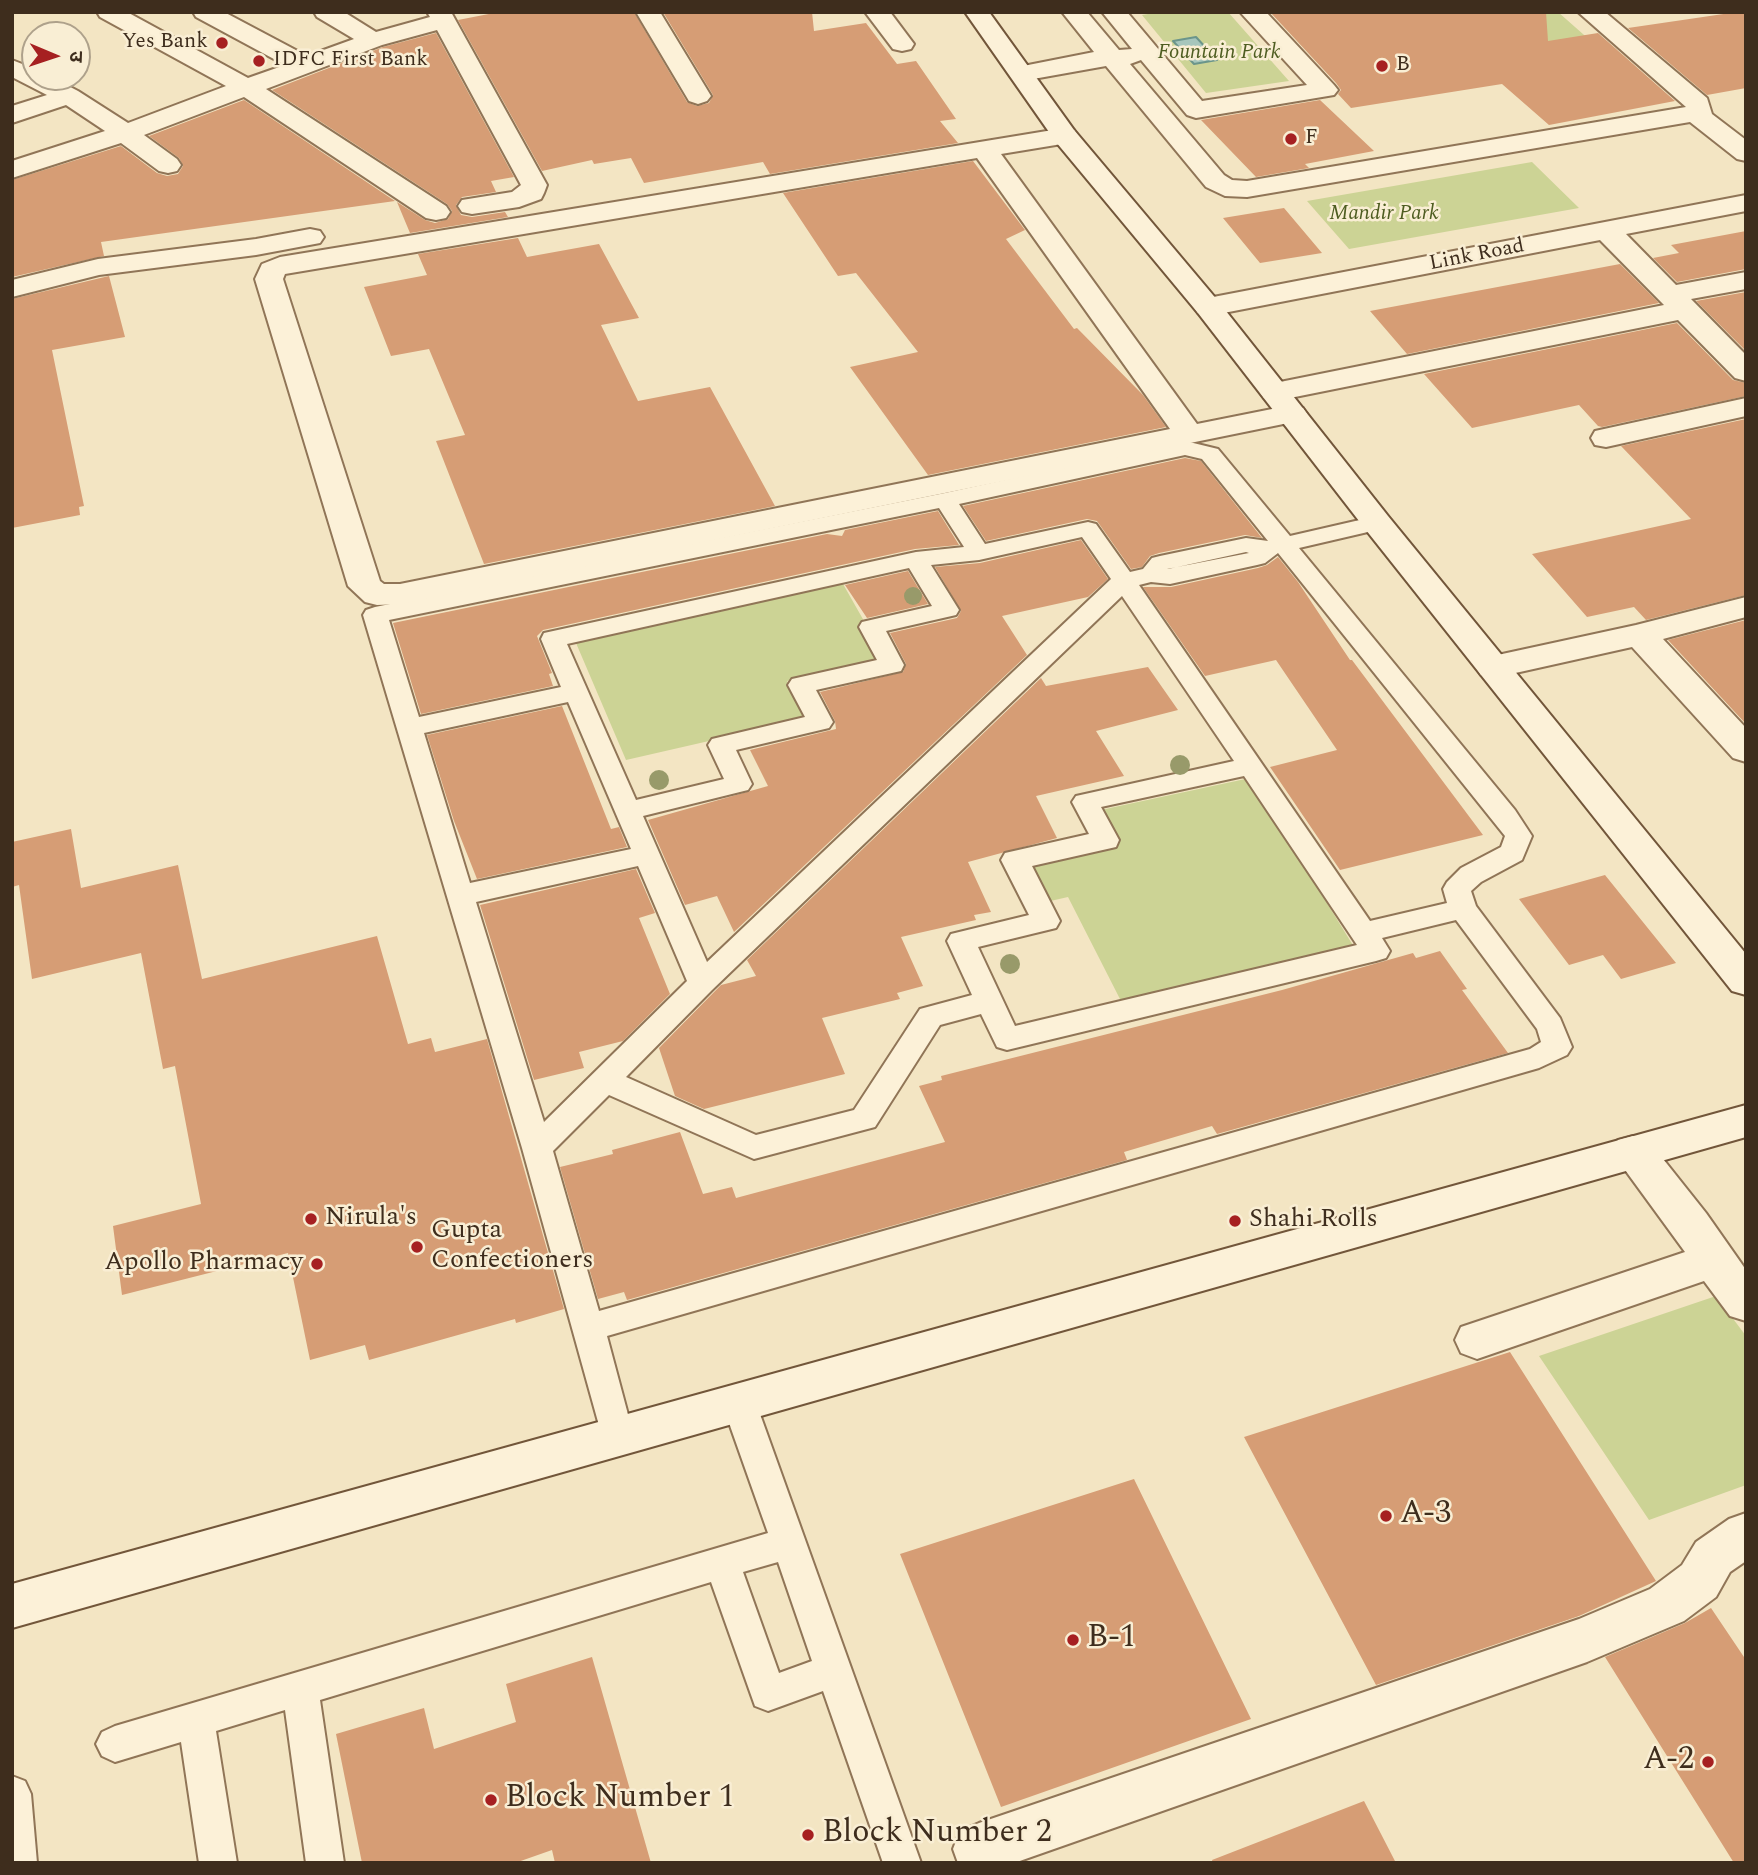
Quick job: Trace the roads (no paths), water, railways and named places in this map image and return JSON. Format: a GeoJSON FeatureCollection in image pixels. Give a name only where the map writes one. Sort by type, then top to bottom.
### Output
{"type":"FeatureCollection","features":[{"type":"Feature","properties":{"kind":"street"},"geometry":{"type":"LineString","coordinates":[[109,12],[248,88],[436,212]]}},
{"type":"Feature","properties":{"kind":"street"},"geometry":{"type":"LineString","coordinates":[[205,12],[306,66]]}},
{"type":"Feature","properties":{"kind":"street"},"geometry":{"type":"LineString","coordinates":[[326,12],[373,40]]}},
{"type":"Feature","properties":{"kind":"street"},"geometry":{"type":"LineString","coordinates":[[648,12],[698,96]]}},
{"type":"Feature","properties":{"kind":"street"},"geometry":{"type":"LineString","coordinates":[[877,12],[902,44]]}},
{"type":"Feature","properties":{"kind":"street"},"geometry":{"type":"LineString","coordinates":[[977,12],[1065,136],[1208,307],[1377,523],[1746,981]]}},
{"type":"Feature","properties":{"kind":"street"},"geometry":{"type":"LineString","coordinates":[[1074,12],[1215,181],[1225,188],[1247,189],[1696,114],[1701,109],[1698,103],[1590,12]]}},
{"type":"Feature","properties":{"kind":"street"},"geometry":{"type":"LineString","coordinates":[[1114,12],[1196,110],[1325,90],[1252,12]]}},
{"type":"Feature","properties":{"kind":"street"},"geometry":{"type":"LineString","coordinates":[[12,170],[125,133],[373,40],[442,17],[534,185],[531,193],[519,199],[436,212],[256,247],[98,267],[12,289]]}},
{"type":"Feature","properties":{"kind":"street"},"geometry":{"type":"LineString","coordinates":[[1022,73],[1149,52]]}},
{"type":"Feature","properties":{"kind":"street"},"geometry":{"type":"LineString","coordinates":[[12,67],[69,96],[168,165]]}},
{"type":"Feature","properties":{"kind":"street"},"geometry":{"type":"LineString","coordinates":[[12,115],[69,96]]}},
{"type":"Feature","properties":{"kind":"street"},"geometry":{"type":"LineString","coordinates":[[1696,114],[1746,153]]}},
{"type":"Feature","properties":{"kind":"street"},"geometry":{"type":"LineString","coordinates":[[1065,136],[280,265],[272,270],[269,279],[365,586],[377,595],[400,594],[1190,435],[1283,403],[1678,302],[1746,280]]}},
{"type":"Feature","properties":{"kind":"street"},"geometry":{"type":"LineString","coordinates":[[984,149],[1190,435]]}},
{"type":"Feature","properties":{"kind":"street","name":"Link Road"},"geometry":{"type":"LineString","coordinates":[[1208,307],[1746,203]]}},
{"type":"Feature","properties":{"kind":"street"},"geometry":{"type":"LineString","coordinates":[[1607,231],[1746,372]]}},
{"type":"Feature","properties":{"kind":"street"},"geometry":{"type":"LineString","coordinates":[[1606,438],[1746,407]]}},
{"type":"Feature","properties":{"kind":"street"},"geometry":{"type":"LineString","coordinates":[[1493,667],[1640,635],[1746,607]]}},
{"type":"Feature","properties":{"kind":"street"},"geometry":{"type":"LineString","coordinates":[[1640,635],[1746,750]]}},
{"type":"Feature","properties":{"kind":"street"},"geometry":{"type":"LineString","coordinates":[[12,1606],[1746,1121]]}},
{"type":"Feature","properties":{"kind":"street"},"geometry":{"type":"LineString","coordinates":[[1633,1152],[1691,1225],[1713,1261],[1746,1303]]}},
{"type":"Feature","properties":{"kind":"street"},"geometry":{"type":"LineString","coordinates":[[1477,1340],[1713,1261]]}},
{"type":"Feature","properties":{"kind":"street"},"geometry":{"type":"LineString","coordinates":[[985,1863],[979,1849],[1587,1639],[1667,1605],[1699,1581],[1713,1557],[1746,1534]]}},
{"type":"Feature","properties":{"kind":"lane"},"geometry":{"type":"LineString","coordinates":[[588,1328],[1539,1057],[1557,1047],[1550,1026],[1462,909],[1457,890],[1471,875],[1512,853],[1519,836],[1506,816],[1276,547],[1209,454],[1185,448],[945,500],[374,615],[537,1148],[617,1437]]}},
{"type":"Feature","properties":{"kind":"lane"},"geometry":{"type":"LineString","coordinates":[[945,500],[979,553]]}},
{"type":"Feature","properties":{"kind":"lane"},"geometry":{"type":"LineString","coordinates":[[537,1148],[702,984],[1123,581],[1151,575],[1160,563],[1247,545],[1276,547],[1377,523]]}},
{"type":"Feature","properties":{"kind":"lane"},"geometry":{"type":"LineString","coordinates":[[702,984],[554,639],[916,559],[979,553],[1088,529],[1251,766],[1376,951],[1007,1039],[961,941],[1046,921],[1015,860],[1106,839],[1085,802],[1251,766]]}},
{"type":"Feature","properties":{"kind":"lane"},"geometry":{"type":"LineString","coordinates":[[628,811],[739,784],[721,745],[820,722],[801,685],[892,665],[871,628],[947,610],[916,559]]}},
{"type":"Feature","properties":{"kind":"lane"},"geometry":{"type":"LineString","coordinates":[[410,727],[576,692]]}},
{"type":"Feature","properties":{"kind":"lane"},"geometry":{"type":"LineString","coordinates":[[460,895],[647,855]]}},
{"type":"Feature","properties":{"kind":"lane"},"geometry":{"type":"LineString","coordinates":[[1363,933],[1462,909]]}},
{"type":"Feature","properties":{"kind":"lane"},"geometry":{"type":"LineString","coordinates":[[605,1080],[754,1147],[864,1119],[930,1017],[989,1001]]}},
{"type":"Feature","properties":{"kind":"lane"},"geometry":{"type":"LineString","coordinates":[[738,1403],[902,1863]]}},
{"type":"Feature","properties":{"kind":"lane"},"geometry":{"type":"LineString","coordinates":[[115,1744],[788,1543]]}},
{"type":"Feature","properties":{"kind":"lane"},"geometry":{"type":"LineString","coordinates":[[722,1563],[768,1694],[834,1670]]}},
{"type":"Feature","properties":{"kind":"lane"},"geometry":{"type":"LineString","coordinates":[[300,1689],[325,1863]]}},
{"type":"Feature","properties":{"kind":"lane"},"geometry":{"type":"LineString","coordinates":[[196,1719],[218,1863]]}},
{"type":"Feature","properties":{"kind":"lane"},"geometry":{"type":"LineString","coordinates":[[12,1794],[18,1863]]}},
{"type":"Feature","properties":{"kind":"water"},"geometry":{"type":"Polygon","coordinates":[[[1196,37],[1217,60],[1194,64],[1173,41],[1196,37]]]}},
{"type":"Feature","properties":{"kind":"place","name":"Yes Bank"},"geometry":{"type":"Point","coordinates":[222,43]}},
{"type":"Feature","properties":{"kind":"place","name":"IDFC First Bank"},"geometry":{"type":"Point","coordinates":[259,61]}},
{"type":"Feature","properties":{"kind":"place","name":"B"},"geometry":{"type":"Point","coordinates":[1382,66]}},
{"type":"Feature","properties":{"kind":"place","name":"F"},"geometry":{"type":"Point","coordinates":[1291,139]}},
{"type":"Feature","properties":{"kind":"place","name":"Nirula's"},"geometry":{"type":"Point","coordinates":[311,1219]}},
{"type":"Feature","properties":{"kind":"place","name":"Shahi Rolls"},"geometry":{"type":"Point","coordinates":[1235,1221]}},
{"type":"Feature","properties":{"kind":"place","name":"Gupta Confectioners"},"geometry":{"type":"Point","coordinates":[417,1247]}},
{"type":"Feature","properties":{"kind":"place","name":"Apollo Pharmacy"},"geometry":{"type":"Point","coordinates":[317,1264]}},
{"type":"Feature","properties":{"kind":"place","name":"A-3"},"geometry":{"type":"Point","coordinates":[1386,1516]}},
{"type":"Feature","properties":{"kind":"place","name":"B-1"},"geometry":{"type":"Point","coordinates":[1073,1640]}},
{"type":"Feature","properties":{"kind":"place","name":"A-2"},"geometry":{"type":"Point","coordinates":[1708,1762]}},
{"type":"Feature","properties":{"kind":"place","name":"Block Number 1"},"geometry":{"type":"Point","coordinates":[491,1800]}},
{"type":"Feature","properties":{"kind":"place","name":"Block Number 2"},"geometry":{"type":"Point","coordinates":[808,1835]}},
{"type":"Feature","properties":{"kind":"park label","name":"Fountain Park"},"geometry":{"type":"Point","coordinates":[1219,54]}},
{"type":"Feature","properties":{"kind":"park label","name":"Mandir Park"},"geometry":{"type":"Point","coordinates":[1384,215]}}]}
